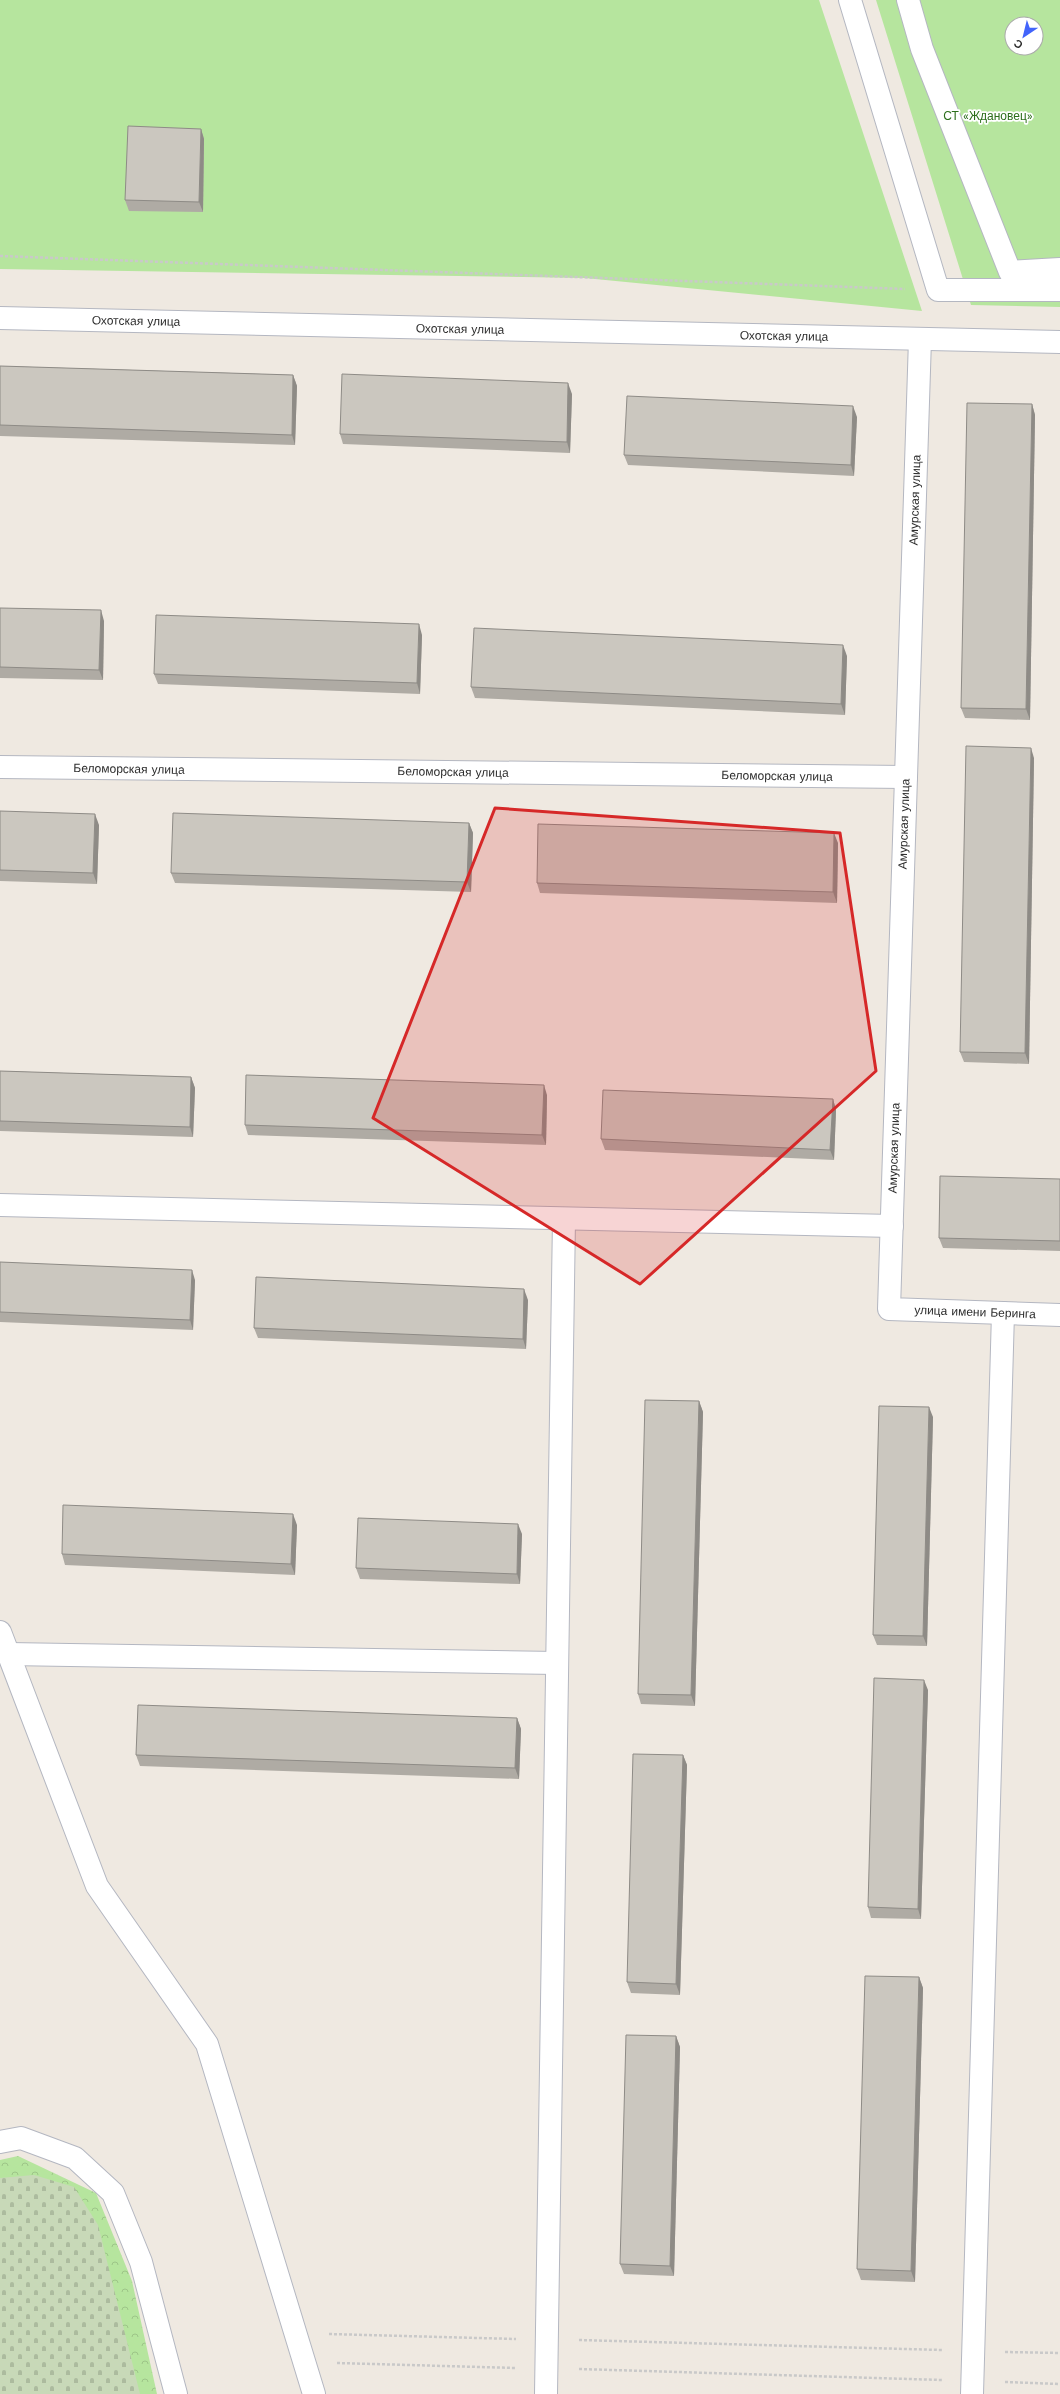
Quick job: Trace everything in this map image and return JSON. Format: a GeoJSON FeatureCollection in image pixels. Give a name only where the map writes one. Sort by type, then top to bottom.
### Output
{"type":"FeatureCollection","features":[{"type":"Feature","properties":{"kind":"street"},"geometry":{"type":"LineString","coordinates":[[850,0],[938,290],[1060,290]]}},
{"type":"Feature","properties":{"kind":"street"},"geometry":{"type":"LineString","coordinates":[[908,0],[922,49],[1010,272],[1060,269]]}},
{"type":"Feature","properties":{"kind":"street","name":"Охотская улица"},"geometry":{"type":"LineString","coordinates":[[0,318],[1060,342]]}},
{"type":"Feature","properties":{"kind":"street","name":"Амурская улица"},"geometry":{"type":"LineString","coordinates":[[889,1309],[920,339]]}},
{"type":"Feature","properties":{"kind":"street","name":"Беломорская улица"},"geometry":{"type":"LineString","coordinates":[[0,767],[906,777]]}},
{"type":"Feature","properties":{"kind":"street"},"geometry":{"type":"LineString","coordinates":[[0,1205],[892,1226]]}},
{"type":"Feature","properties":{"kind":"street"},"geometry":{"type":"LineString","coordinates":[[546,2394],[564,1219]]}},
{"type":"Feature","properties":{"kind":"street","name":"улица имени Беринга"},"geometry":{"type":"LineString","coordinates":[[889,1309],[1060,1315]]}},
{"type":"Feature","properties":{"kind":"street"},"geometry":{"type":"LineString","coordinates":[[972,2388],[1003,1313]]}},
{"type":"Feature","properties":{"kind":"street"},"geometry":{"type":"LineString","coordinates":[[0,1632],[97,1886],[207,2044],[314,2394]]}},
{"type":"Feature","properties":{"kind":"street"},"geometry":{"type":"LineString","coordinates":[[8,1654],[557,1663]]}},
{"type":"Feature","properties":{"kind":"street"},"geometry":{"type":"LineString","coordinates":[[0,2142],[21,2138],[75,2158],[113,2193],[141,2262],[176,2394]]}},
{"type":"Feature","properties":{"kind":"path"},"geometry":{"type":"LineString","coordinates":[[0,256],[938,290]]}},
{"type":"Feature","properties":{"kind":"path"},"geometry":{"type":"LineString","coordinates":[[295,2333],[1060,2353]]}},
{"type":"Feature","properties":{"kind":"path"},"geometry":{"type":"LineString","coordinates":[[304,2362],[546,2368],[972,2388],[1060,2384]]}},
{"type":"Feature","properties":{"kind":"highlighted area"},"geometry":{"type":"Polygon","coordinates":[[[495,808],[840,833],[876,1071],[640,1284],[373,1118],[495,808]]]}},
{"type":"Feature","properties":{"kind":"green space"},"geometry":{"type":"Polygon","coordinates":[[[0,0],[819,0],[922,311],[585,278],[0,269],[0,0]]]}},
{"type":"Feature","properties":{"kind":"green space","name":"СТ «Ждановец»"},"geometry":{"type":"Polygon","coordinates":[[[876,0],[1060,0],[1060,307],[971,305],[876,0]]]}},
{"type":"Feature","properties":{"kind":"green space"},"geometry":{"type":"Polygon","coordinates":[[[18,2156],[96,2193],[132,2281],[157,2394],[0,2394],[0,2160],[18,2156]]]}},
{"type":"Feature","properties":{"kind":"green space"},"geometry":{"type":"Polygon","coordinates":[[[34,2175],[74,2187],[98,2225],[140,2394],[0,2394],[0,2178],[34,2175]]]}},
{"type":"Feature","properties":{"kind":"building"},"geometry":{"type":"Polygon","coordinates":[[[128,126],[201,129],[199,202],[125,200],[128,126]]]}},
{"type":"Feature","properties":{"kind":"building"},"geometry":{"type":"Polygon","coordinates":[[[0,366],[293,375],[292,435],[0,425],[0,366]]]}},
{"type":"Feature","properties":{"kind":"building"},"geometry":{"type":"Polygon","coordinates":[[[342,374],[568,383],[567,442],[340,434],[342,374]]]}},
{"type":"Feature","properties":{"kind":"building"},"geometry":{"type":"Polygon","coordinates":[[[627,396],[853,406],[851,465],[624,455],[627,396]]]}},
{"type":"Feature","properties":{"kind":"building"},"geometry":{"type":"Polygon","coordinates":[[[967,403],[1032,404],[1026,709],[961,708],[967,403]]]}},
{"type":"Feature","properties":{"kind":"building"},"geometry":{"type":"Polygon","coordinates":[[[0,608],[101,610],[99,670],[0,667],[0,608]]]}},
{"type":"Feature","properties":{"kind":"building"},"geometry":{"type":"Polygon","coordinates":[[[156,615],[419,624],[417,683],[154,674],[156,615]]]}},
{"type":"Feature","properties":{"kind":"building"},"geometry":{"type":"Polygon","coordinates":[[[474,628],[843,645],[841,704],[471,687],[474,628]]]}},
{"type":"Feature","properties":{"kind":"building"},"geometry":{"type":"Polygon","coordinates":[[[966,746],[1031,748],[1025,1053],[960,1052],[966,746]]]}},
{"type":"Feature","properties":{"kind":"building"},"geometry":{"type":"Polygon","coordinates":[[[0,811],[95,814],[93,873],[0,870],[0,811]]]}},
{"type":"Feature","properties":{"kind":"building"},"geometry":{"type":"Polygon","coordinates":[[[173,813],[469,823],[467,882],[171,873],[173,813]]]}},
{"type":"Feature","properties":{"kind":"building"},"geometry":{"type":"Polygon","coordinates":[[[538,824],[834,833],[833,892],[537,883],[538,824]]]}},
{"type":"Feature","properties":{"kind":"building"},"geometry":{"type":"Polygon","coordinates":[[[0,1071],[191,1077],[190,1127],[0,1121],[0,1071]]]}},
{"type":"Feature","properties":{"kind":"building"},"geometry":{"type":"Polygon","coordinates":[[[246,1075],[544,1085],[542,1135],[245,1125],[246,1075]]]}},
{"type":"Feature","properties":{"kind":"building"},"geometry":{"type":"Polygon","coordinates":[[[603,1090],[833,1099],[830,1150],[601,1139],[603,1090]]]}},
{"type":"Feature","properties":{"kind":"building"},"geometry":{"type":"Polygon","coordinates":[[[940,1176],[1060,1179],[1060,1241],[939,1238],[940,1176]]]}},
{"type":"Feature","properties":{"kind":"building"},"geometry":{"type":"Polygon","coordinates":[[[0,1262],[192,1270],[190,1320],[0,1312],[0,1262]]]}},
{"type":"Feature","properties":{"kind":"building"},"geometry":{"type":"Polygon","coordinates":[[[256,1277],[524,1289],[523,1339],[254,1328],[256,1277]]]}},
{"type":"Feature","properties":{"kind":"building"},"geometry":{"type":"Polygon","coordinates":[[[645,1400],[699,1401],[691,1695],[638,1694],[645,1400]]]}},
{"type":"Feature","properties":{"kind":"building"},"geometry":{"type":"Polygon","coordinates":[[[879,1406],[929,1407],[923,1636],[873,1635],[879,1406]]]}},
{"type":"Feature","properties":{"kind":"building"},"geometry":{"type":"Polygon","coordinates":[[[63,1505],[293,1514],[291,1564],[62,1554],[63,1505]]]}},
{"type":"Feature","properties":{"kind":"building"},"geometry":{"type":"Polygon","coordinates":[[[358,1518],[518,1524],[517,1574],[356,1568],[358,1518]]]}},
{"type":"Feature","properties":{"kind":"building"},"geometry":{"type":"Polygon","coordinates":[[[874,1678],[924,1680],[918,1909],[868,1907],[874,1678]]]}},
{"type":"Feature","properties":{"kind":"building"},"geometry":{"type":"Polygon","coordinates":[[[138,1705],[517,1718],[515,1768],[136,1755],[138,1705]]]}},
{"type":"Feature","properties":{"kind":"building"},"geometry":{"type":"Polygon","coordinates":[[[633,1754],[683,1755],[676,1984],[627,1982],[633,1754]]]}},
{"type":"Feature","properties":{"kind":"building"},"geometry":{"type":"Polygon","coordinates":[[[865,1976],[919,1977],[911,2271],[857,2269],[865,1976]]]}},
{"type":"Feature","properties":{"kind":"building"},"geometry":{"type":"Polygon","coordinates":[[[626,2035],[676,2036],[670,2266],[620,2264],[626,2035]]]}}]}
